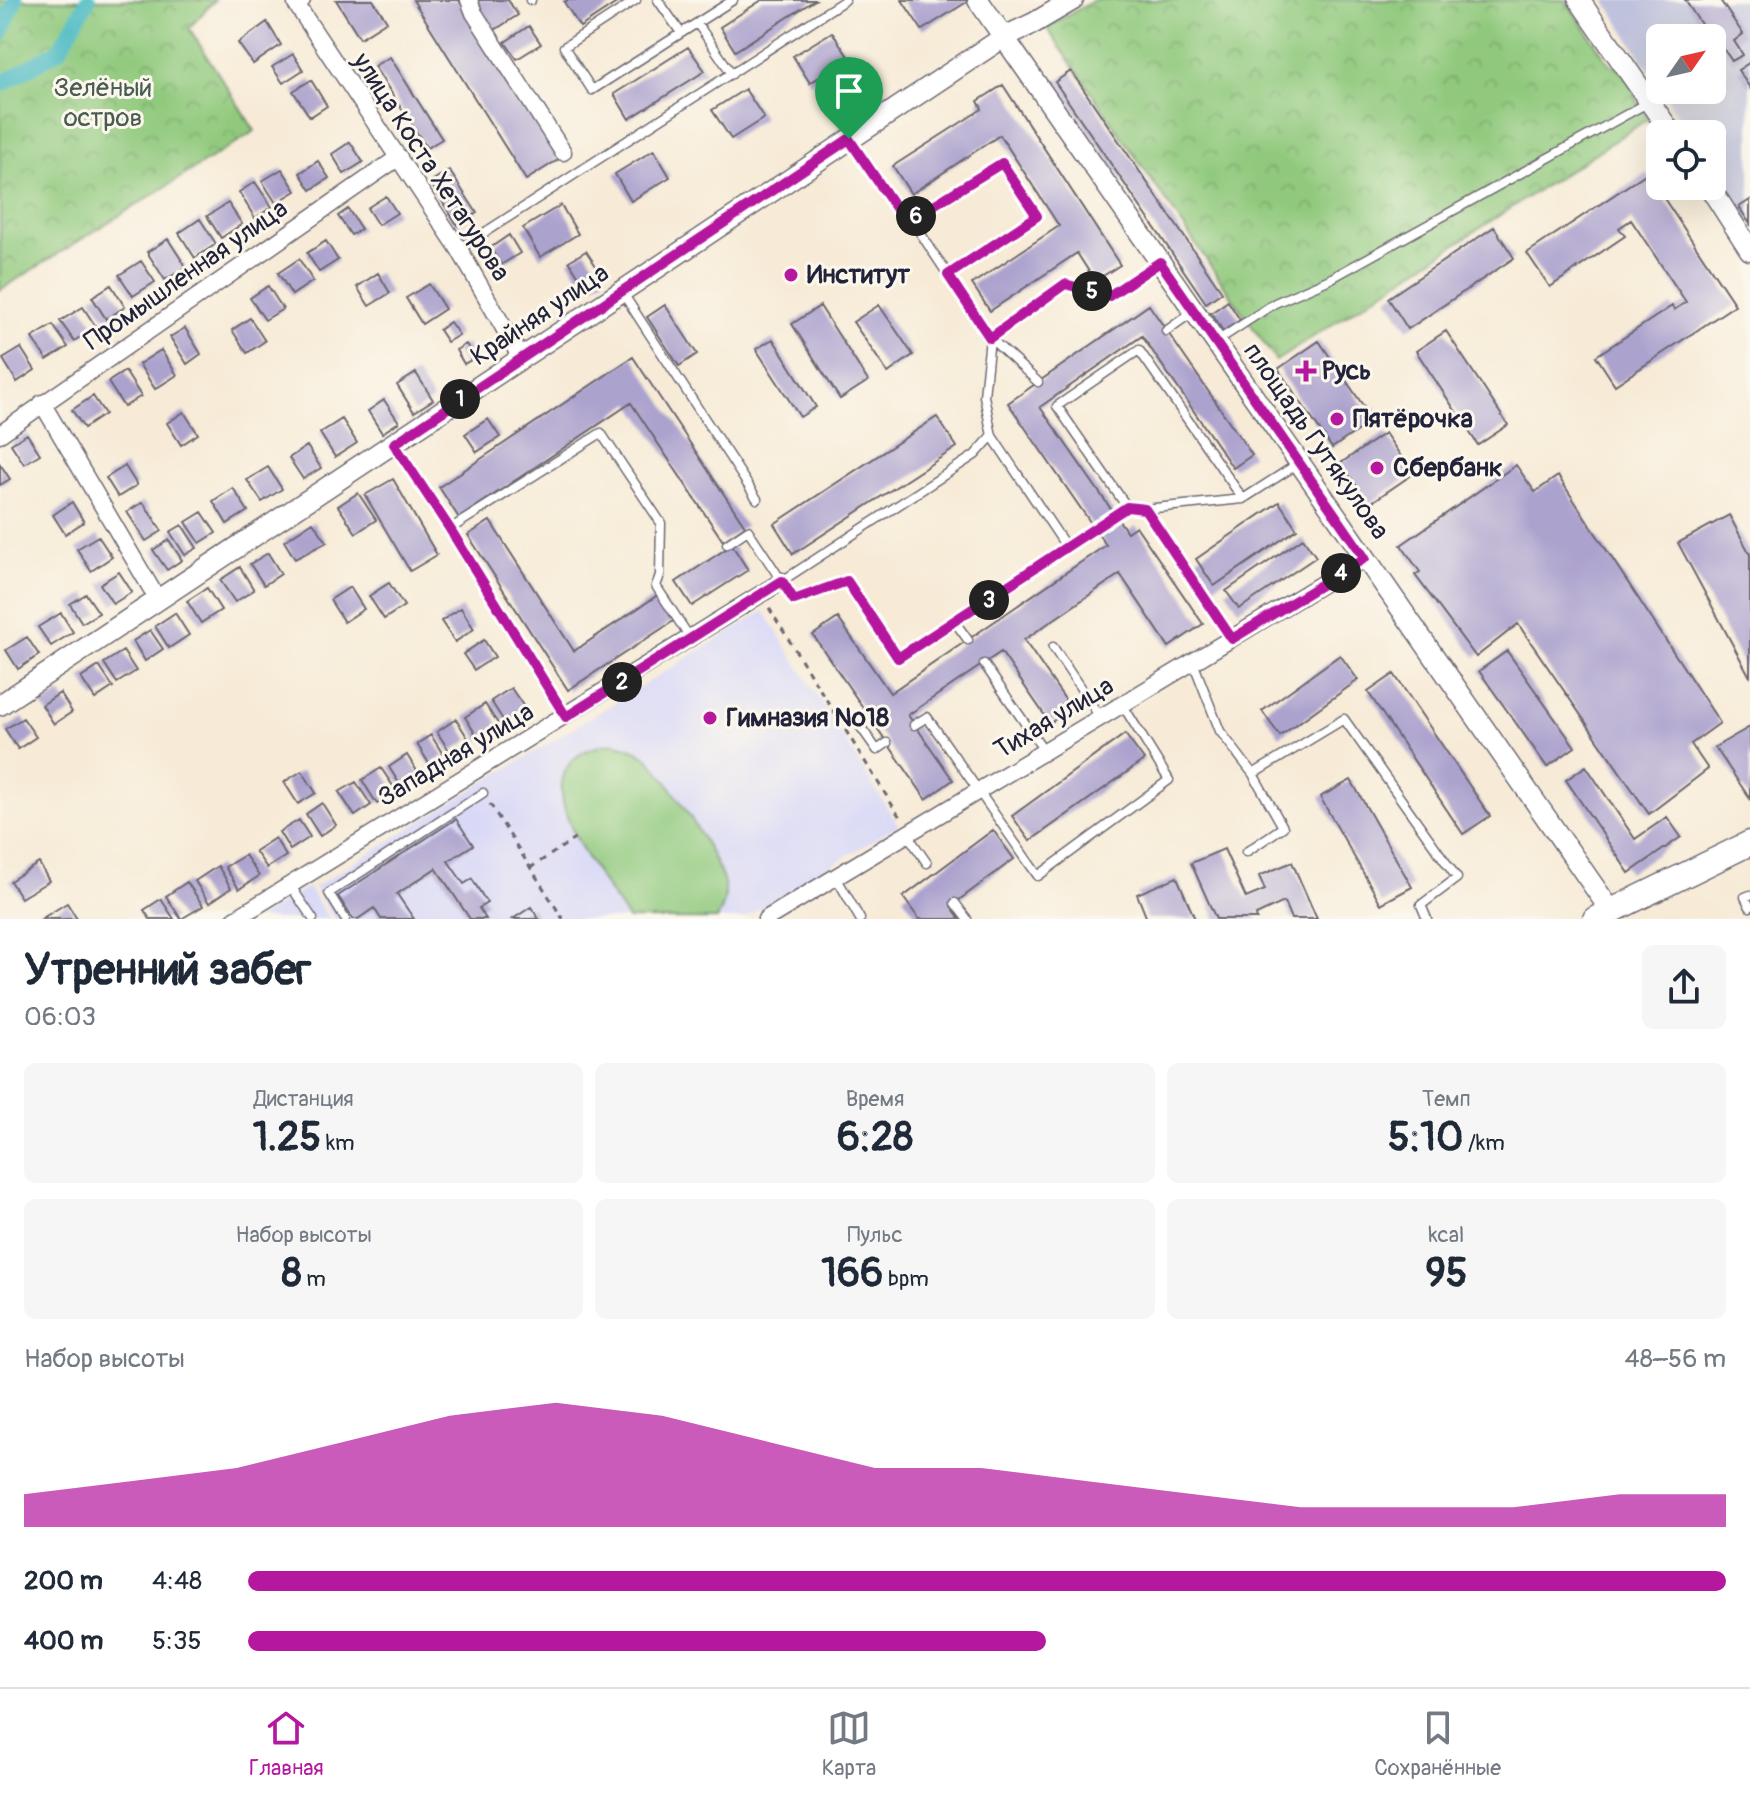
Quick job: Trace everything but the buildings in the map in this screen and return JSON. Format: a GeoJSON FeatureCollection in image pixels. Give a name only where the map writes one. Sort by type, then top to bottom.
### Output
{"type":"FeatureCollection","features":[{"type":"Feature","properties":{"kind":"main road"},"geometry":{"type":"LineString","coordinates":[[1603,915],[1750,843]]}},
{"type":"Feature","properties":{"kind":"street"},"geometry":{"type":"LineString","coordinates":[[469,0],[474,13],[563,152]]}},
{"type":"Feature","properties":{"kind":"street","name":"площадь Гутякулова"},"geometry":{"type":"LineString","coordinates":[[978,0],[1365,558],[1603,915]]}},
{"type":"Feature","properties":{"kind":"street","name":"Крайняя улица"},"geometry":{"type":"LineString","coordinates":[[0,705],[1004,37],[1073,0]]}},
{"type":"Feature","properties":{"kind":"street"},"geometry":{"type":"LineString","coordinates":[[1579,0],[1646,96]]}},
{"type":"Feature","properties":{"kind":"street","name":"улица Коста Хетагурова"},"geometry":{"type":"LineString","coordinates":[[299,2],[459,249],[521,358]]}},
{"type":"Feature","properties":{"kind":"street","name":"Промышленная улица"},"geometry":{"type":"LineString","coordinates":[[0,434],[399,157]]}},
{"type":"Feature","properties":{"kind":"street"},"geometry":{"type":"LineString","coordinates":[[1718,200],[1750,250]]}},
{"type":"Feature","properties":{"kind":"street"},"geometry":{"type":"LineString","coordinates":[[42,403],[158,600]]}},
{"type":"Feature","properties":{"kind":"street","name":"Тихая улица"},"geometry":{"type":"LineString","coordinates":[[766,919],[906,830],[1045,752],[1365,558]]}},
{"type":"Feature","properties":{"kind":"street","name":"Западная улица"},"geometry":{"type":"LineString","coordinates":[[235,919],[782,581]]}},
{"type":"Feature","properties":{"kind":"lane"},"geometry":{"type":"LineString","coordinates":[[636,0],[564,47],[592,90],[733,0]]}},
{"type":"Feature","properties":{"kind":"lane"},"geometry":{"type":"LineString","coordinates":[[658,0],[681,33]]}},
{"type":"Feature","properties":{"kind":"lane"},"geometry":{"type":"LineString","coordinates":[[459,249],[845,0]]}},
{"type":"Feature","properties":{"kind":"lane"},"geometry":{"type":"LineString","coordinates":[[697,23],[732,74]]}},
{"type":"Feature","properties":{"kind":"lane"},"geometry":{"type":"LineString","coordinates":[[1215,342],[1275,303],[1330,279],[1646,104]]}},
{"type":"Feature","properties":{"kind":"lane"},"geometry":{"type":"LineString","coordinates":[[849,139],[898,211],[911,219],[990,338],[1038,382]]}},
{"type":"Feature","properties":{"kind":"lane"},"geometry":{"type":"LineString","coordinates":[[911,219],[1002,163],[1037,216],[948,275]]}},
{"type":"Feature","properties":{"kind":"lane"},"geometry":{"type":"LineString","coordinates":[[1067,548],[992,436],[984,396],[990,338],[1065,284],[1109,296],[1160,262]]}},
{"type":"Feature","properties":{"kind":"lane"},"geometry":{"type":"LineString","coordinates":[[621,292],[757,499]]}},
{"type":"Feature","properties":{"kind":"lane"},"geometry":{"type":"LineString","coordinates":[[1166,331],[1194,311]]}},
{"type":"Feature","properties":{"kind":"lane"},"geometry":{"type":"LineString","coordinates":[[1127,507],[1054,403],[1147,344]]}},
{"type":"Feature","properties":{"kind":"lane"},"geometry":{"type":"LineString","coordinates":[[1139,350],[1243,499]]}},
{"type":"Feature","properties":{"kind":"lane"},"geometry":{"type":"LineString","coordinates":[[450,529],[601,433],[661,523],[660,575],[656,586],[691,638]]}},
{"type":"Feature","properties":{"kind":"lane"},"geometry":{"type":"LineString","coordinates":[[782,581],[975,455],[992,436]]}},
{"type":"Feature","properties":{"kind":"lane"},"geometry":{"type":"LineString","coordinates":[[394,444],[566,717]]}},
{"type":"Feature","properties":{"kind":"lane"},"geometry":{"type":"LineString","coordinates":[[727,544],[748,530],[794,600],[847,581],[898,658],[1127,507],[1145,509],[1243,499],[1299,463]]}},
{"type":"Feature","properties":{"kind":"lane"},"geometry":{"type":"LineString","coordinates":[[1145,509],[1232,639]]}},
{"type":"Feature","properties":{"kind":"lane"},"geometry":{"type":"LineString","coordinates":[[955,622],[968,640]]}},
{"type":"Feature","properties":{"kind":"lane"},"geometry":{"type":"LineString","coordinates":[[1053,647],[1100,717]]}},
{"type":"Feature","properties":{"kind":"lane"},"geometry":{"type":"LineString","coordinates":[[1193,662],[1220,731],[1253,774],[1283,827],[1246,852]]}},
{"type":"Feature","properties":{"kind":"lane"},"geometry":{"type":"LineString","coordinates":[[984,664],[1045,752]]}},
{"type":"Feature","properties":{"kind":"lane"},"geometry":{"type":"LineString","coordinates":[[914,725],[927,717],[1038,876],[1169,780],[1122,704]]}},
{"type":"Feature","properties":{"kind":"lane"},"geometry":{"type":"LineString","coordinates":[[1253,774],[1344,719],[1457,878],[1421,905],[1427,919]]}},
{"type":"Feature","properties":{"kind":"lane"},"geometry":{"type":"LineString","coordinates":[[860,726],[877,750],[887,743]]}},
{"type":"Feature","properties":{"kind":"lane"},"geometry":{"type":"LineString","coordinates":[[345,919],[329,893],[483,793]]}},
{"type":"Feature","properties":{"kind":"lane"},"geometry":{"type":"LineString","coordinates":[[906,830],[927,863]]}},
{"type":"Feature","properties":{"kind":"lane"},"geometry":{"type":"LineString","coordinates":[[836,877],[860,919]]}},
{"type":"Feature","properties":{"kind":"lane"},"geometry":{"type":"LineString","coordinates":[[290,885],[313,919]]}},
{"type":"Feature","properties":{"kind":"lane"},"geometry":{"type":"LineString","coordinates":[[1750,895],[1745,897],[1750,907]]}},
{"type":"Feature","properties":{"kind":"lane"},"geometry":{"type":"LineString","coordinates":[[955,903],[967,919]]}},
{"type":"Feature","properties":{"kind":"path"},"geometry":{"type":"LineString","coordinates":[[766,603],[906,830]]}},
{"type":"Feature","properties":{"kind":"path"},"geometry":{"type":"LineString","coordinates":[[483,793],[563,919]]}},
{"type":"Feature","properties":{"kind":"path"},"geometry":{"type":"LineString","coordinates":[[530,868],[576,838]]}},
{"type":"Feature","properties":{"kind":"shaded area"},"geometry":{"type":"Polygon","coordinates":[[[1605,0],[1750,0],[1750,231],[1726,192],[1726,120],[1680,120],[1671,104],[1726,104],[1726,24],[1646,24],[1646,65],[1605,0]]]}},
{"type":"Feature","properties":{"kind":"shaded area","name":"Гимназия №18"},"geometry":{"type":"Polygon","coordinates":[[[764,611],[898,825],[743,919],[334,919],[314,887],[764,611]]]}},
{"type":"Feature","properties":{"kind":"shaded area"},"geometry":{"type":"Polygon","coordinates":[[[308,887],[329,919],[257,919],[308,887]]]}},
{"type":"Feature","properties":{"kind":"green space","name":"Зелёный остров"},"geometry":{"type":"Polygon","coordinates":[[[0,0],[215,0],[189,28],[255,131],[0,290],[0,0]]]}},
{"type":"Feature","properties":{"kind":"green space"},"geometry":{"type":"Polygon","coordinates":[[[1094,0],[1565,0],[1610,64],[1622,71],[1649,118],[1276,361],[1047,28],[1094,0]]]}},
{"type":"Feature","properties":{"kind":"green space"},"geometry":{"type":"Polygon","coordinates":[[[614,743],[644,755],[665,779],[691,818],[714,860],[725,889],[717,919],[628,919],[581,847],[568,819],[562,793],[565,771],[582,753],[614,743]]]}},
{"type":"Feature","properties":{"kind":"waterway"},"geometry":{"type":"LineString","coordinates":[[0,35],[15,0]]}},
{"type":"Feature","properties":{"kind":"waterway"},"geometry":{"type":"LineString","coordinates":[[0,85],[59,50],[88,0]]}},
{"type":"Feature","properties":{"kind":"place","name":"Институт"},"geometry":{"type":"Point","coordinates":[791,275]}},
{"type":"Feature","properties":{"kind":"place","name":"Русь"},"geometry":{"type":"Point","coordinates":[1306,371]}},
{"type":"Feature","properties":{"kind":"place","name":"Пятёрочка"},"geometry":{"type":"Point","coordinates":[1337,419]}},
{"type":"Feature","properties":{"kind":"place","name":"Сбербанк"},"geometry":{"type":"Point","coordinates":[1377,468]}},
{"type":"Feature","properties":{"kind":"place","name":"Гимназия №18"},"geometry":{"type":"Point","coordinates":[710,718]}},
{"type":"Feature","properties":{"kind":"route"},"geometry":{"type":"LineString","coordinates":[[849,139],[898,211],[911,219],[1002,163],[1037,216],[948,275],[990,338],[1065,284],[1109,296],[1160,262],[1365,558],[1232,639],[1145,509],[1127,507],[898,658],[847,581],[794,600],[782,581],[566,717],[394,444],[849,139]]}}]}
